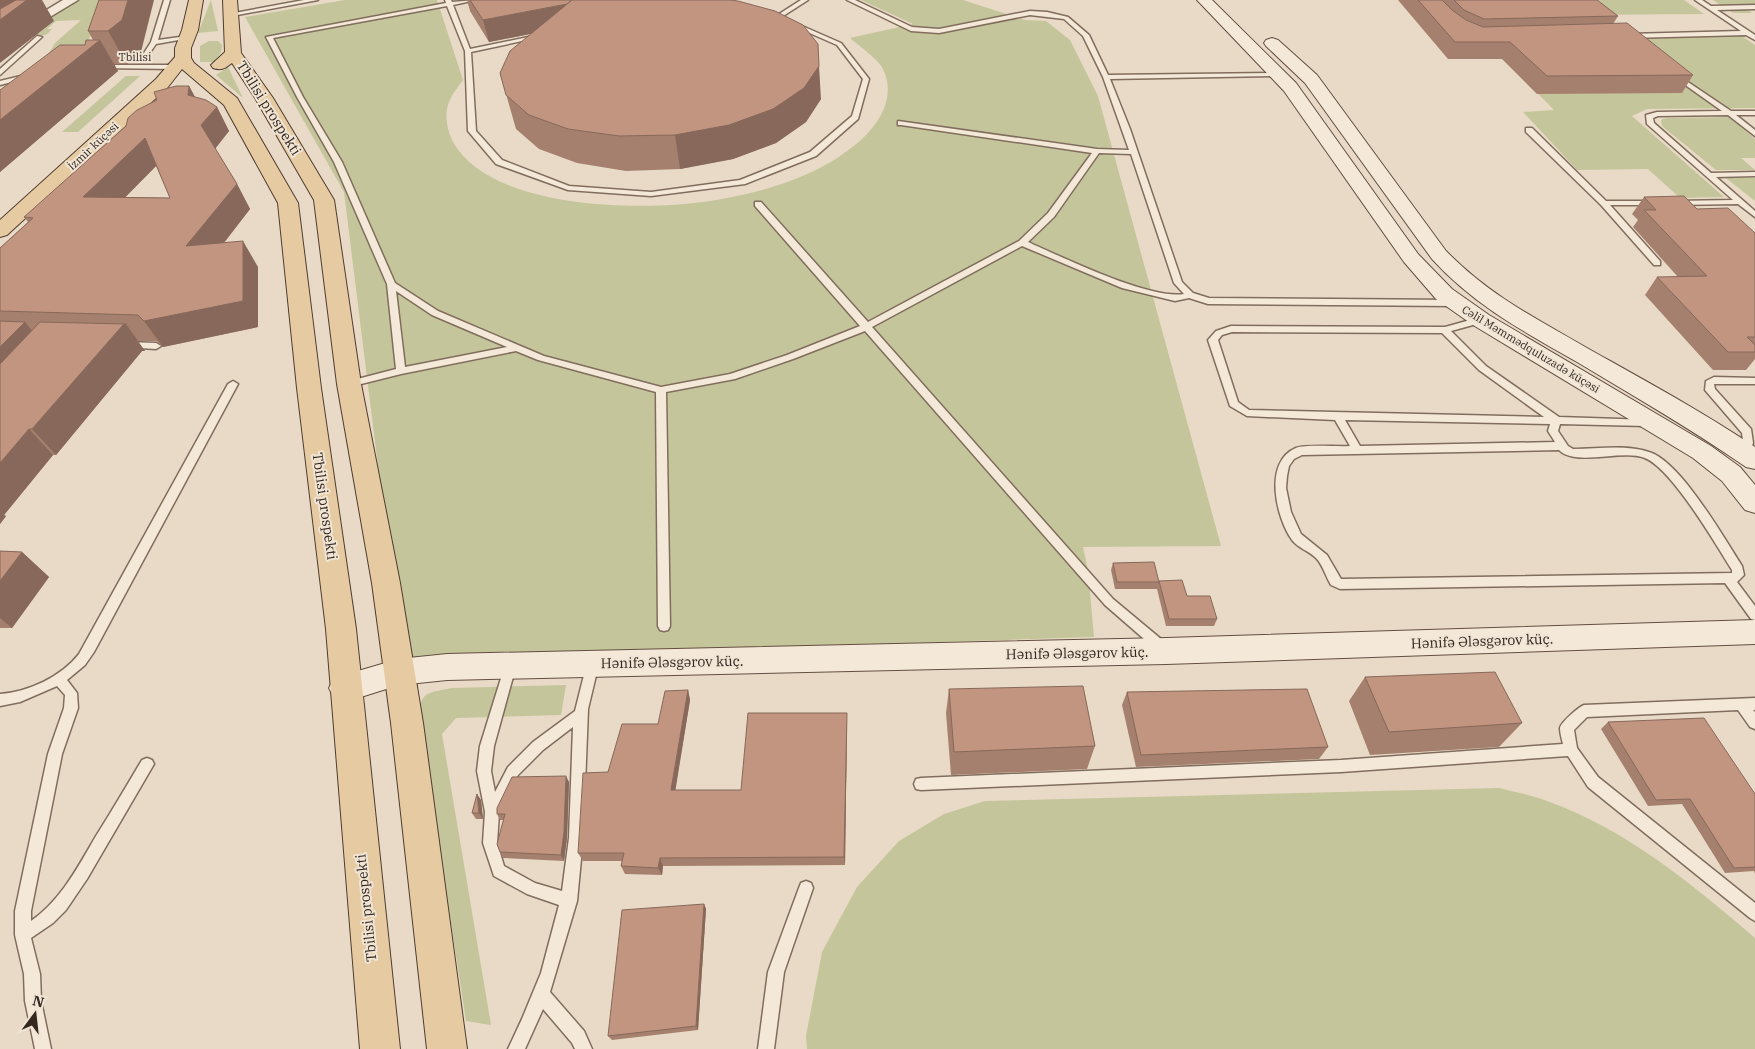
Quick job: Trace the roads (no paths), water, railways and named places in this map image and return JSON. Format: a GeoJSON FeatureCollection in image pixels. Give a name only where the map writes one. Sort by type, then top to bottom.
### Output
{"type":"FeatureCollection","features":[{"type":"Feature","properties":{"kind":"main road"},"geometry":{"type":"LineString","coordinates":[[196,0],[204,63]]}},
{"type":"Feature","properties":{"kind":"main road","name":"Cəlil Məmmədquluzadə küçəsi"},"geometry":{"type":"LineString","coordinates":[[1204,0],[1290,87],[1411,258],[1444,294],[1481,320],[1702,452],[1731,474],[1755,503]]}},
{"type":"Feature","properties":{"kind":"main road","name":"Cəlil Məmmədquluzadə küçəsi"},"geometry":{"type":"LineString","coordinates":[[1225,0],[1311,79],[1439,255],[1455,272],[1497,306],[1680,412],[1746,454]]}},
{"type":"Feature","properties":{"kind":"main road","name":"Tbilisi prospekti"},"geometry":{"type":"LineString","coordinates":[[204,63],[231,7]]}},
{"type":"Feature","properties":{"kind":"main road","name":"Tbilisi prospekti"},"geometry":{"type":"LineString","coordinates":[[204,63],[264,98],[324,200],[349,384],[386,584],[407,723],[447,1049]]}},
{"type":"Feature","properties":{"kind":"main road","name":"Tbilisi prospekti"},"geometry":{"type":"LineString","coordinates":[[204,63],[288,203],[309,388],[341,629],[344,688],[380,1049]]}},
{"type":"Feature","properties":{"kind":"main road","name":"İzmir küçəsi"},"geometry":{"type":"LineString","coordinates":[[0,231],[162,83],[204,63]]}},
{"type":"Feature","properties":{"kind":"main road"},"geometry":{"type":"LineString","coordinates":[[1456,303],[1482,295]]}},
{"type":"Feature","properties":{"kind":"main road"},"geometry":{"type":"LineString","coordinates":[[1654,422],[1680,412]]}},
{"type":"Feature","properties":{"kind":"main road","name":"Hənifə Ələsgərov küç."},"geometry":{"type":"LineString","coordinates":[[344,688],[399,672],[447,667],[1166,651],[1755,632]]}},
{"type":"Feature","properties":{"kind":"street"},"geometry":{"type":"LineString","coordinates":[[0,43],[72,0]]}},
{"type":"Feature","properties":{"kind":"lane"},"geometry":{"type":"LineString","coordinates":[[147,53],[154,42],[167,0]]}},
{"type":"Feature","properties":{"kind":"lane"},"geometry":{"type":"LineString","coordinates":[[231,7],[315,0]]}},
{"type":"Feature","properties":{"kind":"lane"},"geometry":{"type":"LineString","coordinates":[[401,371],[391,284],[338,162],[300,97],[269,37],[449,2],[472,0]]}},
{"type":"Feature","properties":{"kind":"lane"},"geometry":{"type":"LineString","coordinates":[[778,17],[805,0]]}},
{"type":"Feature","properties":{"kind":"lane"},"geometry":{"type":"LineString","coordinates":[[850,0],[911,29],[939,31],[1019,14],[1047,14],[1066,18],[1086,35],[1106,77],[1134,152],[1178,283],[1190,295],[1208,301],[1456,303]]}},
{"type":"Feature","properties":{"kind":"lane"},"geometry":{"type":"LineString","coordinates":[[1698,0],[1755,38]]}},
{"type":"Feature","properties":{"kind":"lane"},"geometry":{"type":"LineString","coordinates":[[449,2],[468,51],[472,131],[499,162],[568,188],[652,194],[742,182],[813,154],[855,117],[866,80],[838,44],[778,17],[769,16]]}},
{"type":"Feature","properties":{"kind":"lane"},"geometry":{"type":"LineString","coordinates":[[1710,8],[1755,7]]}},
{"type":"Feature","properties":{"kind":"lane"},"geometry":{"type":"LineString","coordinates":[[1621,36],[1747,33]]}},
{"type":"Feature","properties":{"kind":"lane"},"geometry":{"type":"LineString","coordinates":[[468,51],[548,36]]}},
{"type":"Feature","properties":{"kind":"lane"},"geometry":{"type":"LineString","coordinates":[[0,73],[39,37]]}},
{"type":"Feature","properties":{"kind":"lane"},"geometry":{"type":"LineString","coordinates":[[154,42],[204,63]]}},
{"type":"Feature","properties":{"kind":"lane","name":"Tbilisi"},"geometry":{"type":"LineString","coordinates":[[98,67],[204,63]]}},
{"type":"Feature","properties":{"kind":"lane"},"geometry":{"type":"LineString","coordinates":[[0,83],[36,74]]}},
{"type":"Feature","properties":{"kind":"lane"},"geometry":{"type":"LineString","coordinates":[[1106,77],[1279,74]]}},
{"type":"Feature","properties":{"kind":"lane"},"geometry":{"type":"LineString","coordinates":[[1675,76],[1729,113],[1755,134]]}},
{"type":"Feature","properties":{"kind":"lane"},"geometry":{"type":"LineString","coordinates":[[0,83],[10,89]]}},
{"type":"Feature","properties":{"kind":"lane"},"geometry":{"type":"LineString","coordinates":[[1755,113],[1657,114],[1649,116],[1651,124],[1755,215]]}},
{"type":"Feature","properties":{"kind":"lane"},"geometry":{"type":"LineString","coordinates":[[901,123],[1097,151],[1134,152]]}},
{"type":"Feature","properties":{"kind":"lane"},"geometry":{"type":"LineString","coordinates":[[1529,130],[1604,203],[1657,263]]}},
{"type":"Feature","properties":{"kind":"lane"},"geometry":{"type":"LineString","coordinates":[[391,284],[435,313],[541,358],[661,390],[732,377],[790,357],[866,327],[1022,243],[1051,215],[1097,151]]}},
{"type":"Feature","properties":{"kind":"lane"},"geometry":{"type":"LineString","coordinates":[[1711,175],[1755,174]]}},
{"type":"Feature","properties":{"kind":"lane"},"geometry":{"type":"LineString","coordinates":[[1604,203],[1740,202]]}},
{"type":"Feature","properties":{"kind":"lane"},"geometry":{"type":"LineString","coordinates":[[758,204],[1109,602],[1166,651]]}},
{"type":"Feature","properties":{"kind":"lane"},"geometry":{"type":"LineString","coordinates":[[1022,243],[1134,289],[1166,298],[1190,295]]}},
{"type":"Feature","properties":{"kind":"lane"},"geometry":{"type":"LineString","coordinates":[[1481,320],[1445,330],[1231,329],[1219,332],[1213,340],[1234,404],[1247,413],[1654,422]]}},
{"type":"Feature","properties":{"kind":"lane"},"geometry":{"type":"LineString","coordinates":[[1445,330],[1458,348],[1556,420]]}},
{"type":"Feature","properties":{"kind":"lane"},"geometry":{"type":"LineString","coordinates":[[117,345],[156,346]]}},
{"type":"Feature","properties":{"kind":"lane"},"geometry":{"type":"LineString","coordinates":[[349,384],[401,371],[517,348]]}},
{"type":"Feature","properties":{"kind":"lane"},"geometry":{"type":"LineString","coordinates":[[1746,454],[1747,432],[1710,390],[1709,383],[1714,380],[1754,381]]}},
{"type":"Feature","properties":{"kind":"lane"},"geometry":{"type":"LineString","coordinates":[[0,700],[6,700],[34,691],[58,679],[80,662],[98,634],[233,384]]}},
{"type":"Feature","properties":{"kind":"lane"},"geometry":{"type":"LineString","coordinates":[[661,390],[664,626]]}},
{"type":"Feature","properties":{"kind":"lane"},"geometry":{"type":"LineString","coordinates":[[1338,416],[1357,450]]}},
{"type":"Feature","properties":{"kind":"lane"},"geometry":{"type":"LineString","coordinates":[[1556,420],[1553,432],[1566,452],[1636,453],[1660,460],[1675,476],[1738,568],[1738,575],[1735,578],[1340,584],[1335,582],[1324,559],[1294,534],[1282,495],[1280,478],[1286,461],[1292,454],[1300,451],[1562,446]]}},
{"type":"Feature","properties":{"kind":"lane"},"geometry":{"type":"LineString","coordinates":[[1728,578],[1755,615]]}},
{"type":"Feature","properties":{"kind":"lane"},"geometry":{"type":"LineString","coordinates":[[516,1049],[541,994],[569,901],[576,838],[581,714],[594,664]]}},
{"type":"Feature","properties":{"kind":"lane"},"geometry":{"type":"LineString","coordinates":[[510,665],[487,746],[484,771],[492,812],[490,843],[499,871],[532,889],[569,901]]}},
{"type":"Feature","properties":{"kind":"lane"},"geometry":{"type":"LineString","coordinates":[[43,1049],[32,1001],[32,974],[23,935],[23,911],[55,754],[71,708],[71,693],[58,679]]}},
{"type":"Feature","properties":{"kind":"lane"},"geometry":{"type":"LineString","coordinates":[[1755,723],[1749,704],[1584,711],[1567,728],[1571,750],[1593,782],[1755,914]]}},
{"type":"Feature","properties":{"kind":"lane"},"geometry":{"type":"LineString","coordinates":[[492,812],[513,771],[538,746],[581,714]]}},
{"type":"Feature","properties":{"kind":"lane"},"geometry":{"type":"LineString","coordinates":[[920,784],[1340,766],[1571,750]]}},
{"type":"Feature","properties":{"kind":"lane"},"geometry":{"type":"LineString","coordinates":[[23,935],[48,918],[61,905],[82,874],[147,764]]}},
{"type":"Feature","properties":{"kind":"lane"},"geometry":{"type":"LineString","coordinates":[[766,1049],[776,972],[806,888]]}},
{"type":"Feature","properties":{"kind":"lane"},"geometry":{"type":"LineString","coordinates":[[541,994],[578,1037],[584,1049]]}}]}
